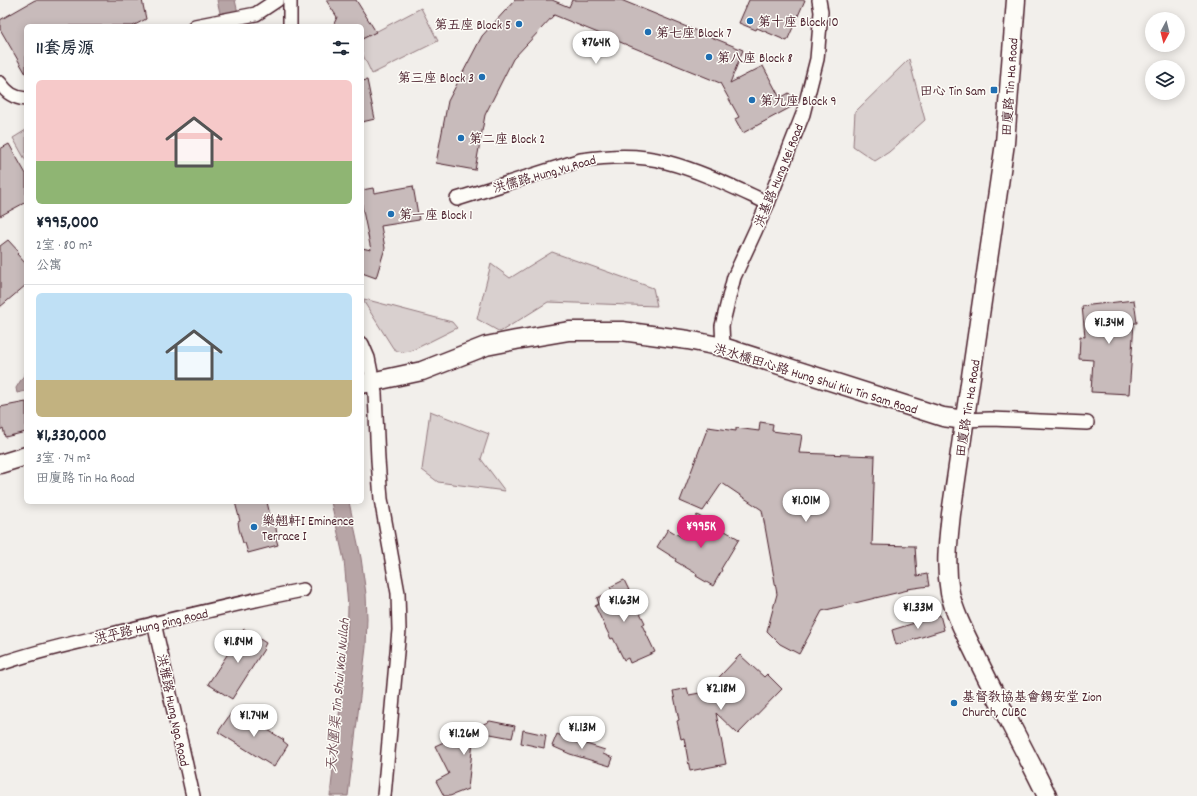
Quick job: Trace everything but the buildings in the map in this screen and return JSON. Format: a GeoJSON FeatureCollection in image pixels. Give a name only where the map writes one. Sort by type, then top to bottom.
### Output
{"type":"FeatureCollection","features":[{"type":"Feature","properties":{"kind":"street"},"geometry":{"type":"LineString","coordinates":[[205,24],[256,14],[277,0]]}},
{"type":"Feature","properties":{"kind":"street"},"geometry":{"type":"LineString","coordinates":[[290,0],[290,24]]}},
{"type":"Feature","properties":{"kind":"street","name":"洪基路 Hung Kei Road"},"geometry":{"type":"LineString","coordinates":[[723,347],[722,326],[734,277],[768,203],[803,114],[816,59],[821,12],[819,0]]}},
{"type":"Feature","properties":{"kind":"street","name":"田廈路 Tin Ha Road"},"geometry":{"type":"LineString","coordinates":[[1016,0],[1005,143],[946,552],[950,592],[967,637],[1000,706],[1047,796]]}},
{"type":"Feature","properties":{"kind":"street"},"geometry":{"type":"LineString","coordinates":[[0,83],[11,95],[18,99],[24,99]]}},
{"type":"Feature","properties":{"kind":"street","name":"洪儒路 Hung Yu Road"},"geometry":{"type":"LineString","coordinates":[[457,199],[581,160],[623,156],[665,161],[685,167],[768,203]]}},
{"type":"Feature","properties":{"kind":"street","name":"洪水橋田心路 Hung Shui Kiu Tin Sam Road"},"geometry":{"type":"LineString","coordinates":[[368,383],[422,370],[486,346],[569,331],[622,331],[688,340],[723,347],[943,417],[965,420]]}},
{"type":"Feature","properties":{"kind":"street"},"geometry":{"type":"LineString","coordinates":[[364,349],[368,358],[368,383],[376,397],[381,499],[398,593],[400,630],[384,796]]}},
{"type":"Feature","properties":{"kind":"street"},"geometry":{"type":"LineString","coordinates":[[965,420],[1087,423]]}},
{"type":"Feature","properties":{"kind":"street"},"geometry":{"type":"LineString","coordinates":[[0,464],[24,457]]}},
{"type":"Feature","properties":{"kind":"street","name":"洪平路 Hung Ping Road"},"geometry":{"type":"LineString","coordinates":[[0,664],[154,623],[303,590]]}},
{"type":"Feature","properties":{"kind":"street","name":"洪雅路 Hung Nga Road"},"geometry":{"type":"LineString","coordinates":[[154,623],[193,796]]}},
{"type":"Feature","properties":{"kind":"shaded area"},"geometry":{"type":"Polygon","coordinates":[[[217,0],[235,0],[241,24],[223,24],[217,0]]]}},
{"type":"Feature","properties":{"kind":"shaded area"},"geometry":{"type":"Polygon","coordinates":[[[421,8],[438,41],[372,74],[364,57],[364,38],[421,8]]]}},
{"type":"Feature","properties":{"kind":"shaded area"},"geometry":{"type":"Polygon","coordinates":[[[909,59],[925,120],[889,152],[875,161],[853,146],[855,112],[909,59]]]}},
{"type":"Feature","properties":{"kind":"shaded area"},"geometry":{"type":"Polygon","coordinates":[[[24,131],[24,157],[13,138],[24,131]]]}},
{"type":"Feature","properties":{"kind":"shaded area"},"geometry":{"type":"Polygon","coordinates":[[[552,252],[653,288],[657,306],[548,302],[500,332],[477,319],[491,264],[510,278],[552,252]]]}},
{"type":"Feature","properties":{"kind":"shaded area"},"geometry":{"type":"Polygon","coordinates":[[[364,299],[452,322],[457,328],[411,351],[404,352],[395,350],[364,302],[364,299]]]}},
{"type":"Feature","properties":{"kind":"shaded area"},"geometry":{"type":"Polygon","coordinates":[[[24,375],[24,391],[17,393],[16,388],[24,375]]]}},
{"type":"Feature","properties":{"kind":"shaded area"},"geometry":{"type":"Polygon","coordinates":[[[430,411],[489,434],[481,459],[505,491],[438,482],[422,470],[430,411]]]}},
{"type":"Feature","properties":{"kind":"shaded area"},"geometry":{"type":"Polygon","coordinates":[[[331,504],[349,504],[361,558],[366,594],[367,618],[366,647],[348,796],[330,796],[347,644],[348,607],[344,560],[331,504]]]}},
{"type":"Feature","properties":{"kind":"place","name":"第十座 Block 10"},"geometry":{"type":"Point","coordinates":[750,21]}},
{"type":"Feature","properties":{"kind":"place","name":"第五座 Block 5"},"geometry":{"type":"Point","coordinates":[519,24]}},
{"type":"Feature","properties":{"kind":"place","name":"第七座 Block 7"},"geometry":{"type":"Point","coordinates":[648,32]}},
{"type":"Feature","properties":{"kind":"place","name":"第八座 Block 8"},"geometry":{"type":"Point","coordinates":[709,57]}},
{"type":"Feature","properties":{"kind":"place","name":"第三座 Block 3"},"geometry":{"type":"Point","coordinates":[482,77]}},
{"type":"Feature","properties":{"kind":"place","name":"田心 Tin Sam"},"geometry":{"type":"Point","coordinates":[994,90]}},
{"type":"Feature","properties":{"kind":"place","name":"第九座 Block 9"},"geometry":{"type":"Point","coordinates":[752,100]}},
{"type":"Feature","properties":{"kind":"place","name":"第二座 Block 2"},"geometry":{"type":"Point","coordinates":[461,138]}},
{"type":"Feature","properties":{"kind":"place","name":"第一座 Block 1"},"geometry":{"type":"Point","coordinates":[391,214]}},
{"type":"Feature","properties":{"kind":"place","name":"樂翹軒I Eminence Terrace I"},"geometry":{"type":"Point","coordinates":[254,527]}},
{"type":"Feature","properties":{"kind":"place","name":"基督教協基會錫安堂 Zion Church, CUBC"},"geometry":{"type":"Point","coordinates":[954,703]}},
{"type":"Feature","properties":{"kind":"water label","name":"天水圍渠 Tin Shui Wai Nullah"},"geometry":{"type":"Point","coordinates":[337,695]}}]}
